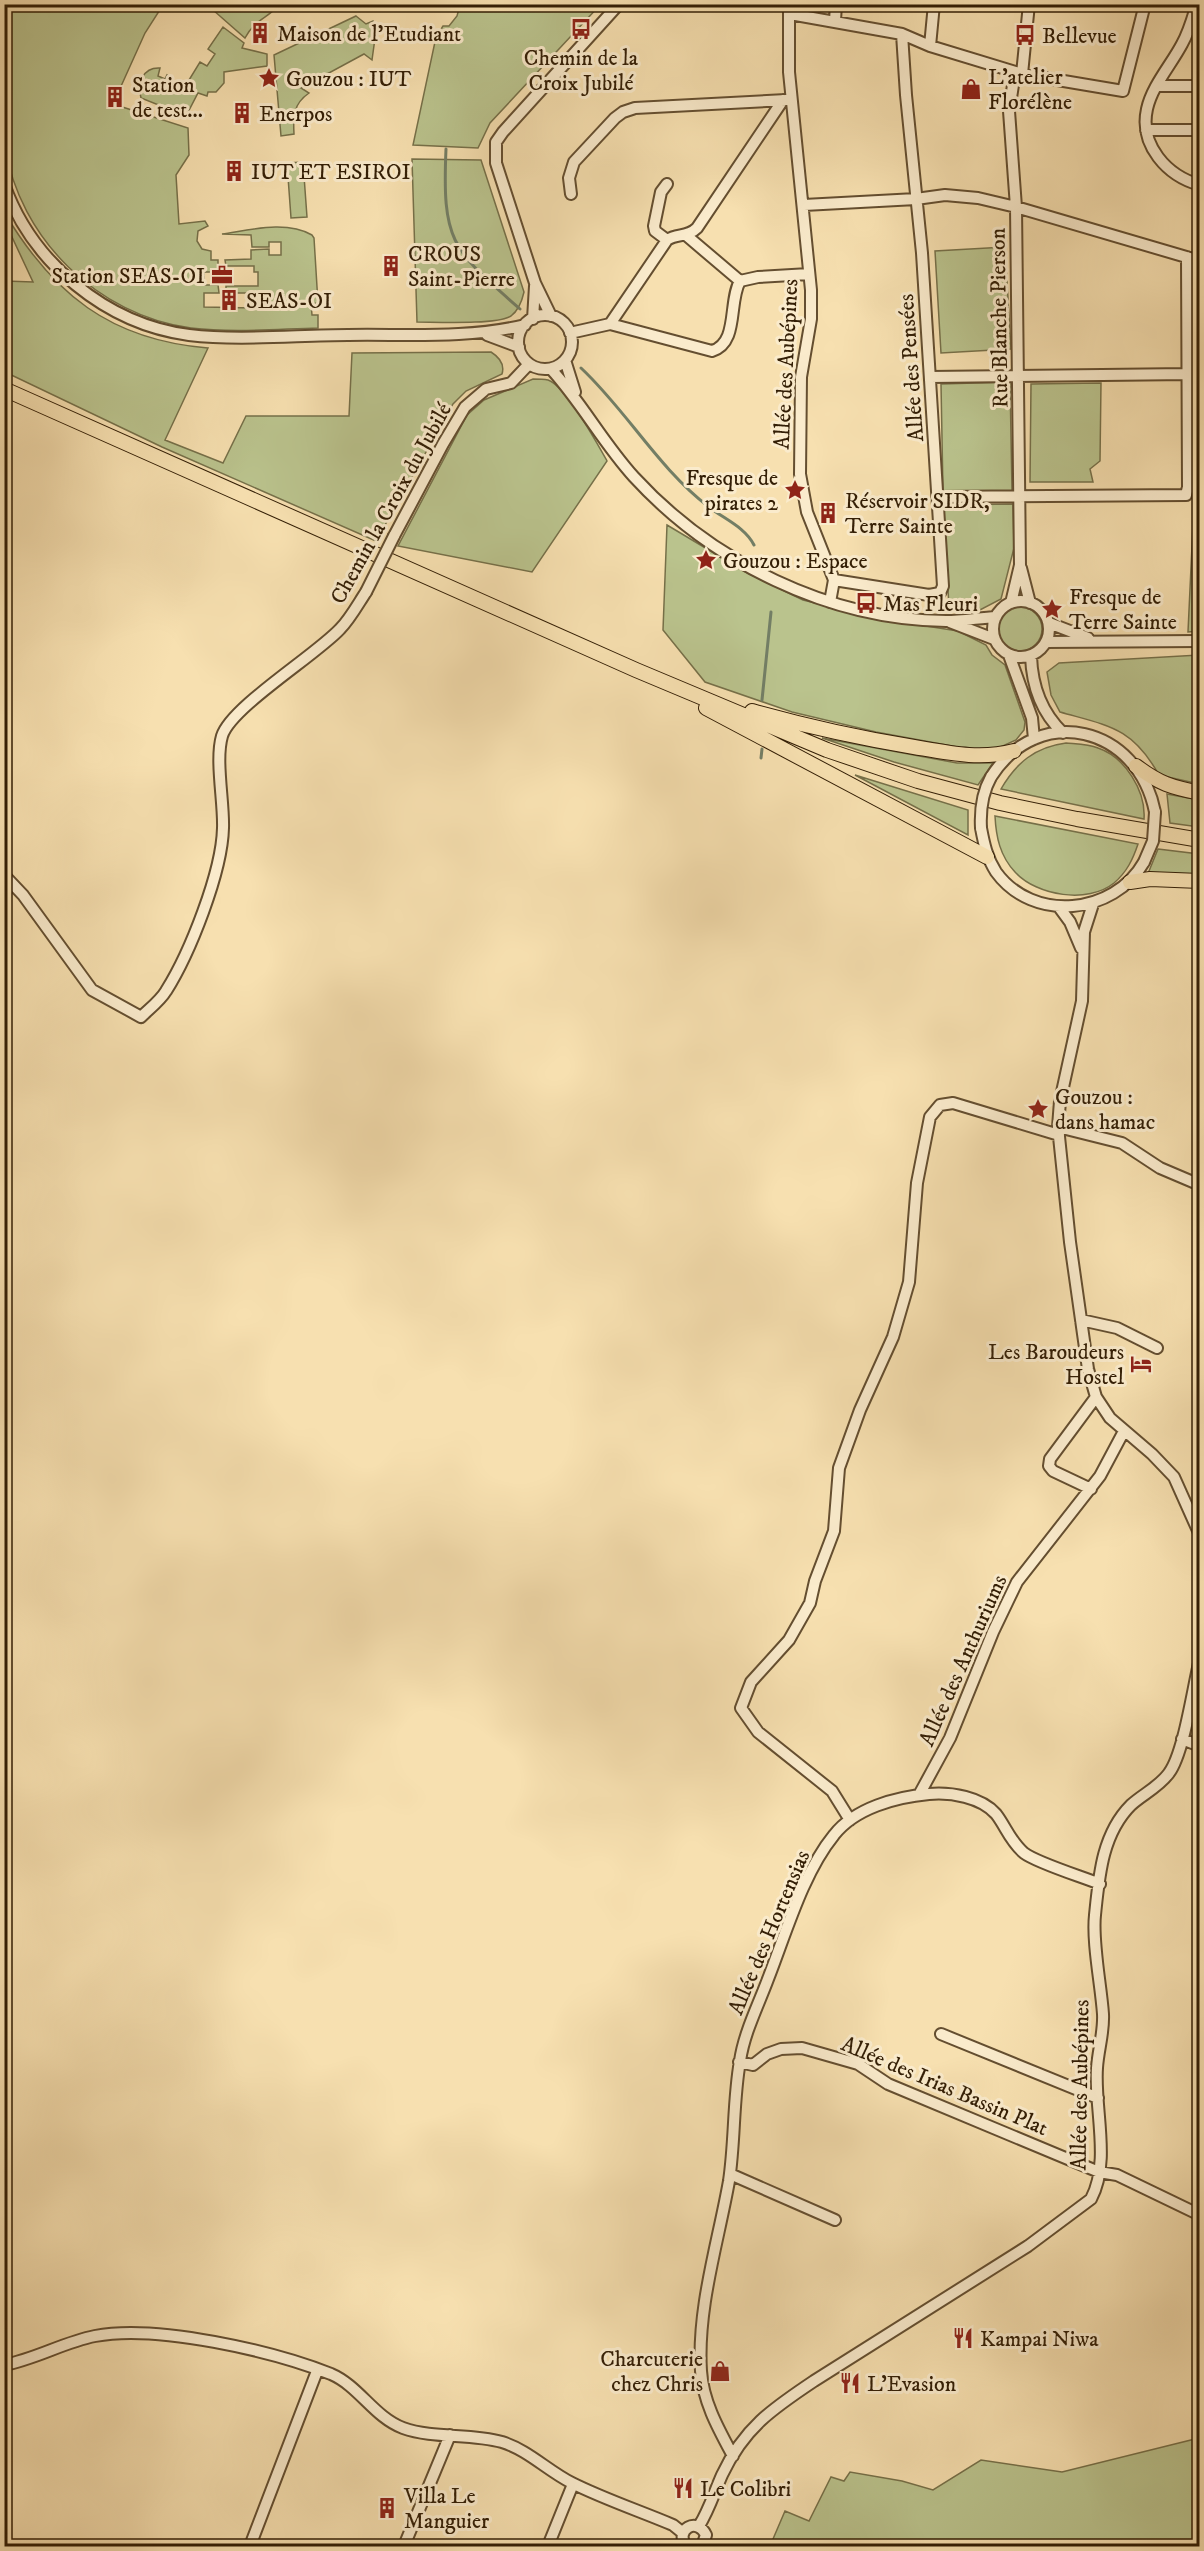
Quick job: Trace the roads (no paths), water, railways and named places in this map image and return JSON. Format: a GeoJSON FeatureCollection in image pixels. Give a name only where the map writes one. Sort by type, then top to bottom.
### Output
{"type":"FeatureCollection","features":[{"type":"Feature","properties":{"kind":"main road"},"geometry":{"type":"LineString","coordinates":[[4,389],[636,670],[827,750],[918,781],[1000,803],[1200,840]]}},
{"type":"Feature","properties":{"kind":"main road"},"geometry":{"type":"LineString","coordinates":[[636,670],[987,857]]}},
{"type":"Feature","properties":{"kind":"main road"},"geometry":{"type":"LineString","coordinates":[[699,696],[788,721],[874,741],[971,756],[998,755],[1014,751]]}},
{"type":"Feature","properties":{"kind":"main road"},"geometry":{"type":"LineString","coordinates":[[1137,766],[1156,781],[1200,793]]}},
{"type":"Feature","properties":{"kind":"main road"},"geometry":{"type":"LineString","coordinates":[[1130,882],[1149,879],[1200,881]]}},
{"type":"Feature","properties":{"kind":"street"},"geometry":{"type":"LineString","coordinates":[[550,316],[535,283],[496,163],[496,142],[620,4]]}},
{"type":"Feature","properties":{"kind":"street"},"geometry":{"type":"LineString","coordinates":[[835,21],[836,4]]}},
{"type":"Feature","properties":{"kind":"street"},"geometry":{"type":"LineString","coordinates":[[930,46],[934,4]]}},
{"type":"Feature","properties":{"kind":"street","name":"Rue Blanche Pierson"},"geometry":{"type":"LineString","coordinates":[[1011,603],[1020,565],[1020,496],[1016,207],[1009,111],[1019,73],[1029,4]]}},
{"type":"Feature","properties":{"kind":"street"},"geometry":{"type":"LineString","coordinates":[[790,9],[835,21],[902,34],[930,46],[1019,73],[1123,91],[1145,4]]}},
{"type":"Feature","properties":{"kind":"street"},"geometry":{"type":"LineString","coordinates":[[1195,6],[1183,42],[1157,86],[1147,109],[1146,130],[1160,161],[1172,174],[1200,185]]}},
{"type":"Feature","properties":{"kind":"street","name":"Allée des Aubépines"},"geometry":{"type":"LineString","coordinates":[[790,9],[788,100],[804,205],[811,319],[801,377],[800,474],[807,512],[834,580]]}},
{"type":"Feature","properties":{"kind":"street","name":"Allée des Pensées"},"geometry":{"type":"LineString","coordinates":[[834,580],[929,595],[940,593],[943,586],[930,377],[902,34]]}},
{"type":"Feature","properties":{"kind":"street"},"geometry":{"type":"LineString","coordinates":[[1157,86],[1200,86]]}},
{"type":"Feature","properties":{"kind":"street"},"geometry":{"type":"LineString","coordinates":[[571,194],[569,178],[574,162],[623,112],[635,108],[788,100]]}},
{"type":"Feature","properties":{"kind":"street"},"geometry":{"type":"LineString","coordinates":[[610,324],[667,240],[672,237],[687,236],[697,228],[788,100]]}},
{"type":"Feature","properties":{"kind":"street"},"geometry":{"type":"LineString","coordinates":[[1146,130],[1200,130]]}},
{"type":"Feature","properties":{"kind":"street"},"geometry":{"type":"LineString","coordinates":[[4,184],[12,207],[30,236],[51,262],[79,288],[115,311],[152,326],[189,334],[230,336],[484,334],[529,322],[550,316],[562,321],[570,333],[571,350],[565,360],[551,369],[529,364],[519,347],[519,336],[529,322],[535,283]]}},
{"type":"Feature","properties":{"kind":"street"},"geometry":{"type":"LineString","coordinates":[[667,184],[660,192],[654,226],[655,231],[667,240]]}},
{"type":"Feature","properties":{"kind":"street"},"geometry":{"type":"LineString","coordinates":[[804,205],[916,199],[945,195],[978,198],[1200,261]]}},
{"type":"Feature","properties":{"kind":"street"},"geometry":{"type":"LineString","coordinates":[[687,236],[740,282]]}},
{"type":"Feature","properties":{"kind":"street"},"geometry":{"type":"LineString","coordinates":[[938,497],[1186,495],[1188,487],[1187,257]]}},
{"type":"Feature","properties":{"kind":"street"},"geometry":{"type":"LineString","coordinates":[[740,282],[758,277],[809,274]]}},
{"type":"Feature","properties":{"kind":"street"},"geometry":{"type":"LineString","coordinates":[[570,333],[610,324],[712,351],[719,349],[728,338],[733,301],[740,282]]}},
{"type":"Feature","properties":{"kind":"street"},"geometry":{"type":"LineString","coordinates":[[484,334],[519,347]]}},
{"type":"Feature","properties":{"kind":"street"},"geometry":{"type":"LineString","coordinates":[[565,360],[577,398]]}},
{"type":"Feature","properties":{"kind":"street","name":"Chemin la Croix du Jubilé"},"geometry":{"type":"LineString","coordinates":[[4,875],[23,895],[92,990],[141,1017],[165,993],[192,939],[218,864],[223,826],[220,772],[222,736],[236,717],[258,696],[341,629],[366,592],[443,444],[465,407],[486,389],[511,383],[529,364]]}},
{"type":"Feature","properties":{"kind":"street"},"geometry":{"type":"LineString","coordinates":[[551,369],[577,398],[620,460],[649,493],[679,520],[711,543],[762,574],[830,602],[891,615],[946,621],[996,617]]}},
{"type":"Feature","properties":{"kind":"street"},"geometry":{"type":"LineString","coordinates":[[930,377],[1188,374]]}},
{"type":"Feature","properties":{"kind":"street","name":"Rue Blanche Pierson"},"geometry":{"type":"LineString","coordinates":[[1020,565],[1030,603]]}},
{"type":"Feature","properties":{"kind":"street"},"geometry":{"type":"LineString","coordinates":[[830,602],[834,580]]}},
{"type":"Feature","properties":{"kind":"street"},"geometry":{"type":"LineString","coordinates":[[994,639],[993,624],[996,617],[1011,603],[1030,603],[1038,607],[1048,623],[1094,640]]}},
{"type":"Feature","properties":{"kind":"street"},"geometry":{"type":"LineString","coordinates":[[946,621],[994,639],[1003,651],[1016,657],[1031,656],[1046,642],[1200,640]]}},
{"type":"Feature","properties":{"kind":"street"},"geometry":{"type":"LineString","coordinates":[[1046,642],[1048,623]]}},
{"type":"Feature","properties":{"kind":"street"},"geometry":{"type":"LineString","coordinates":[[1009,655],[1032,718],[1034,739]]}},
{"type":"Feature","properties":{"kind":"street"},"geometry":{"type":"LineString","coordinates":[[1031,656],[1032,673],[1048,719],[1063,733]]}},
{"type":"Feature","properties":{"kind":"street"},"geometry":{"type":"LineString","coordinates":[[1063,733],[1080,734],[1111,744],[1137,766],[1151,794],[1155,812],[1153,841],[1144,862],[1130,882],[1113,895],[1093,904],[1059,907],[1041,904],[1017,891],[997,872],[987,857],[980,811],[985,791],[992,777],[1014,751],[1034,739],[1063,733]]}},
{"type":"Feature","properties":{"kind":"street"},"geometry":{"type":"LineString","coordinates":[[1093,904],[1084,932],[1082,1001],[1060,1101],[1059,1131],[1070,1242],[1088,1369],[1096,1397],[1110,1418],[1152,1454],[1174,1477],[1200,1535]]}},
{"type":"Feature","properties":{"kind":"street"},"geometry":{"type":"LineString","coordinates":[[1059,907],[1070,922],[1084,956]]}},
{"type":"Feature","properties":{"kind":"street"},"geometry":{"type":"LineString","coordinates":[[850,1820],[831,1791],[758,1732],[741,1708],[751,1682],[789,1640],[810,1604],[815,1581],[834,1532],[839,1468],[860,1410],[893,1337],[909,1282],[918,1183],[930,1117],[940,1105],[953,1102],[1059,1131],[1116,1141],[1154,1165],[1200,1185]]}},
{"type":"Feature","properties":{"kind":"street"},"geometry":{"type":"LineString","coordinates":[[1081,1320],[1117,1328],[1157,1348]]}},
{"type":"Feature","properties":{"kind":"street"},"geometry":{"type":"LineString","coordinates":[[1091,1489],[1053,1471],[1049,1466],[1050,1459],[1096,1397]]}},
{"type":"Feature","properties":{"kind":"street","name":"Allée des Anthuriums"},"geometry":{"type":"LineString","coordinates":[[919,1795],[950,1738],[993,1632],[1017,1582],[1091,1489],[1106,1467],[1124,1431]]}},
{"type":"Feature","properties":{"kind":"street","name":"Allée des Aubépines"},"geometry":{"type":"LineString","coordinates":[[699,2526],[707,2514],[722,2474],[749,2429],[780,2404],[1020,2251],[1091,2199],[1096,2189],[1099,2172],[1096,2067],[1101,2047],[1103,2017],[1095,1917],[1106,1843],[1117,1823],[1132,1804],[1148,1794],[1169,1773],[1178,1756],[1200,1659]]}},
{"type":"Feature","properties":{"kind":"street"},"geometry":{"type":"LineString","coordinates":[[1182,1739],[1200,1746]]}},
{"type":"Feature","properties":{"kind":"street","name":"Allée des Hortensias"},"geometry":{"type":"LineString","coordinates":[[733,2456],[708,2405],[701,2374],[700,2342],[730,2174],[739,2062],[748,2031],[801,1895],[822,1853],[835,1833],[850,1820],[883,1803],[919,1795],[944,1793],[973,1799],[986,1805],[997,1815],[1005,1831],[1026,1854],[1100,1884]]}},
{"type":"Feature","properties":{"kind":"street"},"geometry":{"type":"LineString","coordinates":[[941,2034],[1098,2098]]}},
{"type":"Feature","properties":{"kind":"street","name":"Allée des Irias Bassin Plat"},"geometry":{"type":"LineString","coordinates":[[739,2062],[753,2065],[774,2052],[802,2048],[858,2064],[888,2084],[1099,2172],[1117,2175],[1200,2214]]}},
{"type":"Feature","properties":{"kind":"street"},"geometry":{"type":"LineString","coordinates":[[730,2174],[835,2220]]}},
{"type":"Feature","properties":{"kind":"street"},"geometry":{"type":"LineString","coordinates":[[4,2365],[25,2361],[95,2336],[133,2333],[167,2335],[267,2352],[331,2374],[387,2419],[403,2428],[424,2433],[504,2443],[527,2454],[573,2484],[673,2525],[683,2533]]}},
{"type":"Feature","properties":{"kind":"street"},"geometry":{"type":"LineString","coordinates":[[250,2547],[317,2371]]}},
{"type":"Feature","properties":{"kind":"street"},"geometry":{"type":"LineString","coordinates":[[404,2547],[450,2435]]}},
{"type":"Feature","properties":{"kind":"street"},"geometry":{"type":"LineString","coordinates":[[548,2547],[573,2484]]}},
{"type":"Feature","properties":{"kind":"street"},"geometry":{"type":"LineString","coordinates":[[686,2547],[683,2533],[691,2526],[699,2526],[706,2535],[703,2546]]}},
{"type":"Feature","properties":{"kind":"waterway"},"geometry":{"type":"LineString","coordinates":[[446,149],[446,205],[456,242],[479,272],[520,309]]}},
{"type":"Feature","properties":{"kind":"waterway"},"geometry":{"type":"LineString","coordinates":[[581,368],[613,402],[674,475],[709,507],[740,528],[754,545]]}},
{"type":"Feature","properties":{"kind":"waterway"},"geometry":{"type":"LineString","coordinates":[[762,700],[771,612]]}},
{"type":"Feature","properties":{"kind":"waterway"},"geometry":{"type":"LineString","coordinates":[[761,758],[762,749]]}},
{"type":"Feature","properties":{"kind":"place","name":"Chemin de la Croix Jubilé"},"geometry":{"type":"Point","coordinates":[581,29]}},
{"type":"Feature","properties":{"kind":"place","name":"Maison de l'Etudiant"},"geometry":{"type":"Point","coordinates":[260,33]}},
{"type":"Feature","properties":{"kind":"place","name":"Bellevue"},"geometry":{"type":"Point","coordinates":[1025,35]}},
{"type":"Feature","properties":{"kind":"place","name":"Gouzou : IUT"},"geometry":{"type":"Point","coordinates":[269,78]}},
{"type":"Feature","properties":{"kind":"place","name":"L'atelier Florélène"},"geometry":{"type":"Point","coordinates":[971,89]}},
{"type":"Feature","properties":{"kind":"place","name":"Station de test..."},"geometry":{"type":"Point","coordinates":[115,97]}},
{"type":"Feature","properties":{"kind":"place","name":"Enerpos"},"geometry":{"type":"Point","coordinates":[242,113]}},
{"type":"Feature","properties":{"kind":"place","name":"IUT ET ESIROI"},"geometry":{"type":"Point","coordinates":[234,171]}},
{"type":"Feature","properties":{"kind":"place","name":"CROUS Saint-Pierre"},"geometry":{"type":"Point","coordinates":[391,266]}},
{"type":"Feature","properties":{"kind":"place","name":"Station SEAS-OI"},"geometry":{"type":"Point","coordinates":[222,275]}},
{"type":"Feature","properties":{"kind":"place","name":"SEAS-OI"},"geometry":{"type":"Point","coordinates":[229,300]}},
{"type":"Feature","properties":{"kind":"place","name":"Fresque de pirates 2"},"geometry":{"type":"Point","coordinates":[795,490]}},
{"type":"Feature","properties":{"kind":"place","name":"Réservoir SIDR, Terre Sainte"},"geometry":{"type":"Point","coordinates":[828,513]}},
{"type":"Feature","properties":{"kind":"place","name":"Gouzou : Espace"},"geometry":{"type":"Point","coordinates":[706,560]}},
{"type":"Feature","properties":{"kind":"place","name":"Mas Fleuri"},"geometry":{"type":"Point","coordinates":[866,603]}},
{"type":"Feature","properties":{"kind":"place","name":"Fresque de Terre Sainte"},"geometry":{"type":"Point","coordinates":[1052,609]}},
{"type":"Feature","properties":{"kind":"place","name":"Gouzou : dans hamac"},"geometry":{"type":"Point","coordinates":[1038,1109]}},
{"type":"Feature","properties":{"kind":"place","name":"Les Baroudeurs Hostel"},"geometry":{"type":"Point","coordinates":[1141,1364]}},
{"type":"Feature","properties":{"kind":"place","name":"Kampai Niwa"},"geometry":{"type":"Point","coordinates":[963,2338]}},
{"type":"Feature","properties":{"kind":"place","name":"Charcuterie chez Chris"},"geometry":{"type":"Point","coordinates":[720,2371]}},
{"type":"Feature","properties":{"kind":"place","name":"L'Evasion"},"geometry":{"type":"Point","coordinates":[850,2383]}},
{"type":"Feature","properties":{"kind":"place","name":"Le Colibri"},"geometry":{"type":"Point","coordinates":[683,2488]}},
{"type":"Feature","properties":{"kind":"place","name":"Villa Le Manguier"},"geometry":{"type":"Point","coordinates":[387,2508]}}]}
